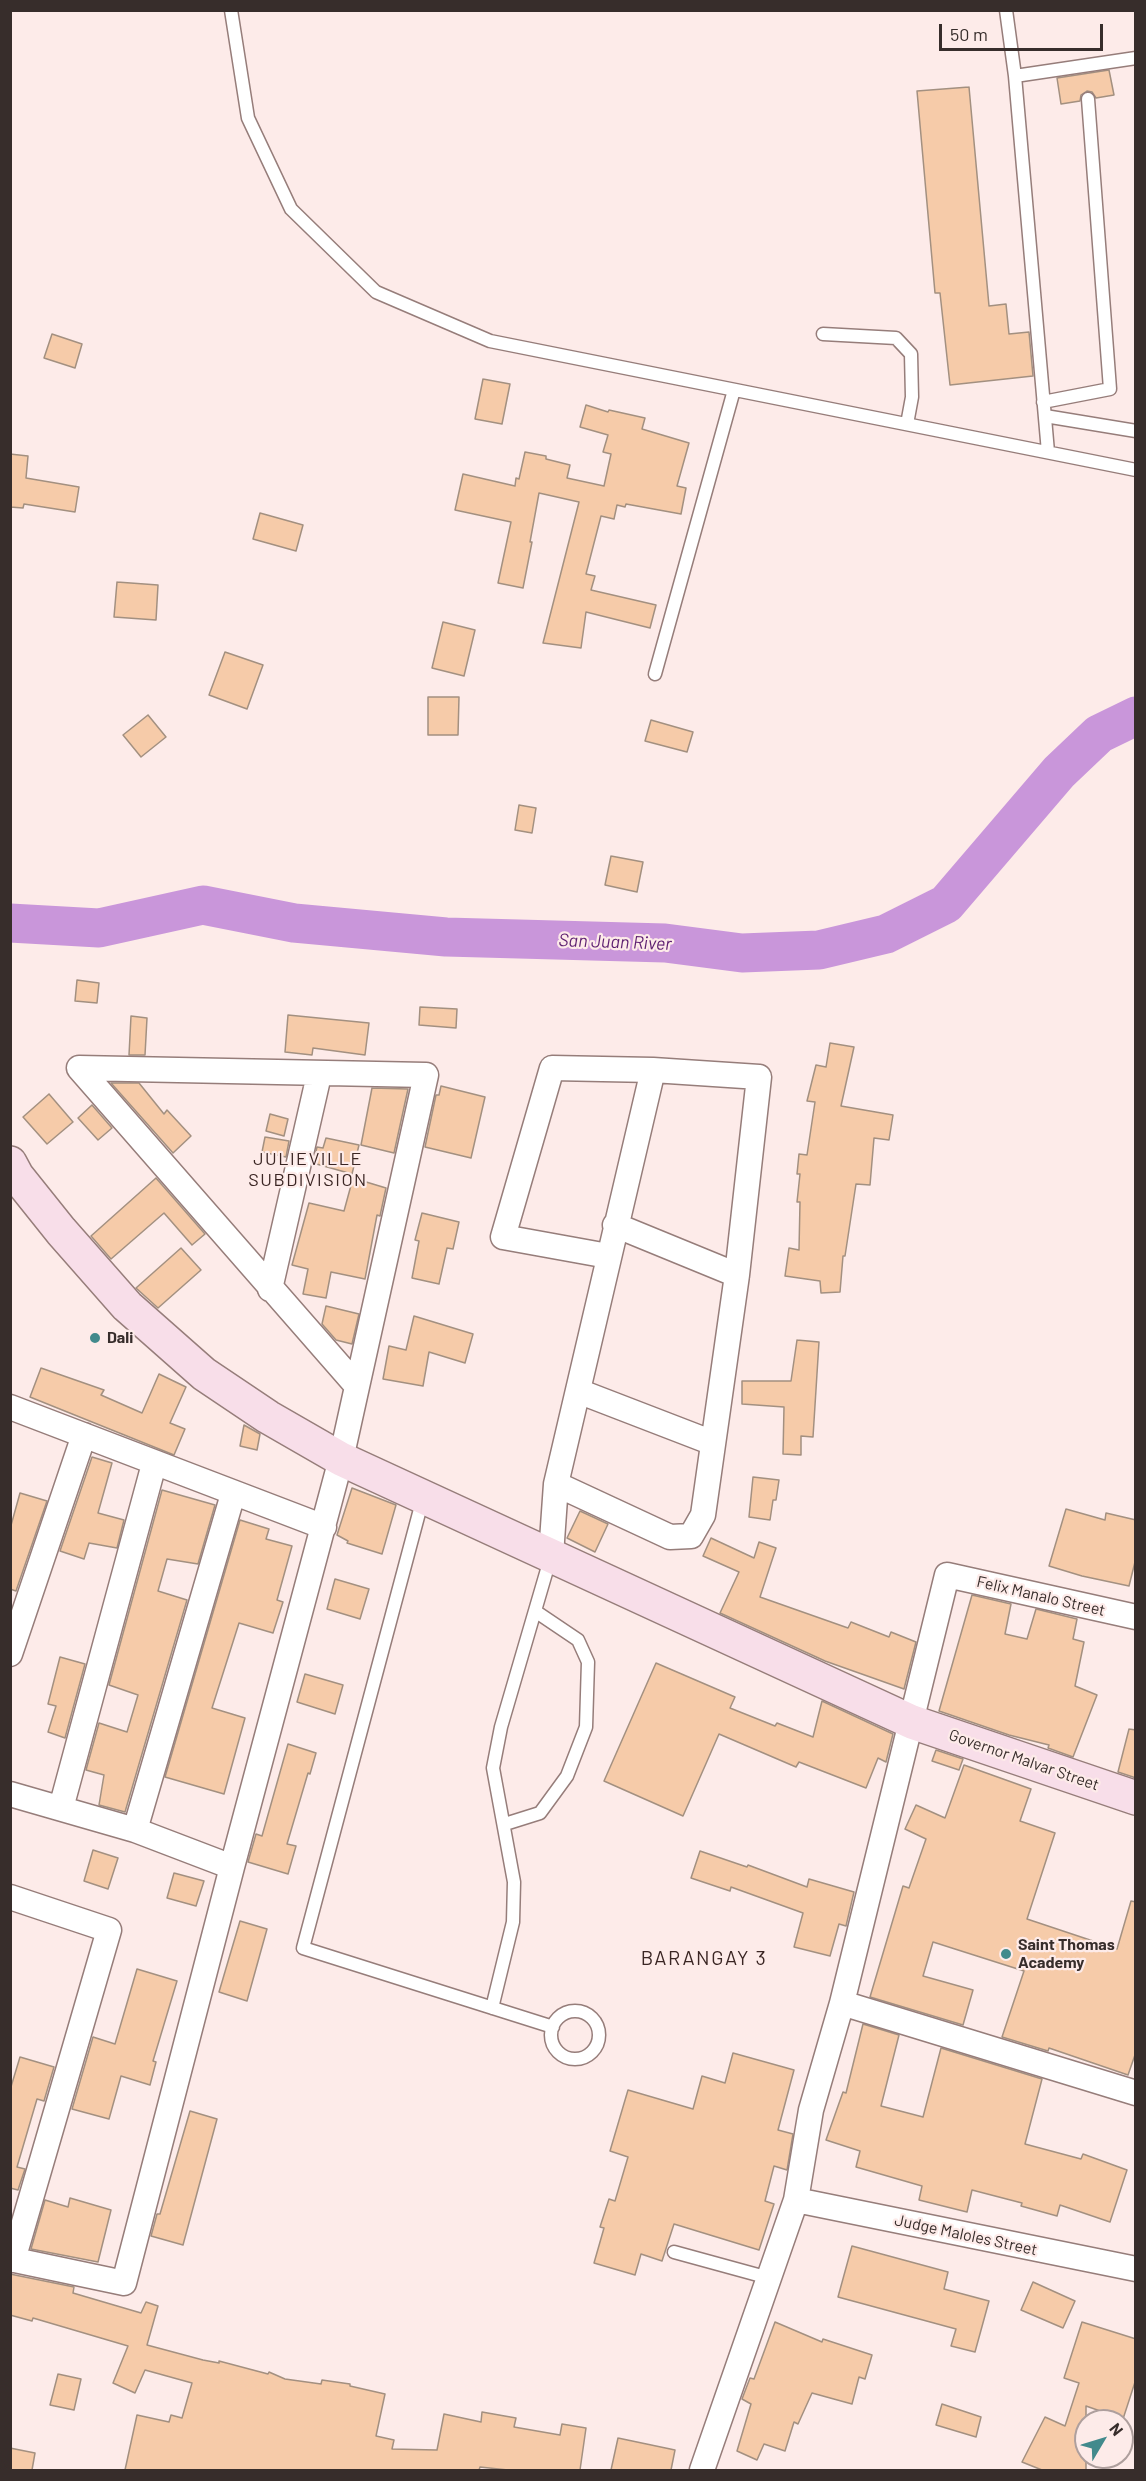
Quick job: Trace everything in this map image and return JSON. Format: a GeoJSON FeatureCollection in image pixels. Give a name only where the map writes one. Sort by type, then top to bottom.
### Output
{"type":"FeatureCollection","features":[{"type":"Feature","properties":{"kind":"main road","name":"Governor Malvar Street"},"geometry":{"type":"LineString","coordinates":[[10,1163],[16,1176],[127,1306],[204,1374],[268,1417],[341,1459],[912,1722],[1136,1798]]}},
{"type":"Feature","properties":{"kind":"street"},"geometry":{"type":"LineString","coordinates":[[10,1897],[109,1930],[12,2260],[124,2283],[341,1459],[426,1075],[320,1075],[79,1068],[357,1386]]}},
{"type":"Feature","properties":{"kind":"street"},"geometry":{"type":"LineString","coordinates":[[556,1484],[670,1537],[691,1536],[703,1515],[737,1275],[759,1077],[653,1070],[552,1068],[503,1237],[608,1256]]}},
{"type":"Feature","properties":{"kind":"street"},"geometry":{"type":"LineString","coordinates":[[551,1555],[556,1484],[653,1070]]}},
{"type":"Feature","properties":{"kind":"street"},"geometry":{"type":"LineString","coordinates":[[270,1289],[320,1075]]}},
{"type":"Feature","properties":{"kind":"street"},"geometry":{"type":"LineString","coordinates":[[615,1225],[737,1275]]}},
{"type":"Feature","properties":{"kind":"street"},"geometry":{"type":"LineString","coordinates":[[578,1391],[713,1443]]}},
{"type":"Feature","properties":{"kind":"street"},"geometry":{"type":"LineString","coordinates":[[10,1407],[154,1464],[324,1527]]}},
{"type":"Feature","properties":{"kind":"street"},"geometry":{"type":"LineString","coordinates":[[10,1654],[84,1435]]}},
{"type":"Feature","properties":{"kind":"street"},"geometry":{"type":"LineString","coordinates":[[61,1808],[154,1464]]}},
{"type":"Feature","properties":{"kind":"street"},"geometry":{"type":"LineString","coordinates":[[135,1830],[233,1494]]}},
{"type":"Feature","properties":{"kind":"street","name":"Felix Manalo Street"},"geometry":{"type":"LineString","coordinates":[[912,1722],[947,1575],[1136,1617]]}},
{"type":"Feature","properties":{"kind":"street"},"geometry":{"type":"LineString","coordinates":[[702,2470],[796,2200],[811,2110],[842,2003],[912,1722]]}},
{"type":"Feature","properties":{"kind":"street"},"geometry":{"type":"LineString","coordinates":[[10,1794],[135,1830],[232,1867]]}},
{"type":"Feature","properties":{"kind":"street"},"geometry":{"type":"LineString","coordinates":[[842,2003],[1136,2093]]}},
{"type":"Feature","properties":{"kind":"street","name":"Judge Maloles Street"},"geometry":{"type":"LineString","coordinates":[[796,2200],[1136,2269]]}},
{"type":"Feature","properties":{"kind":"lane"},"geometry":{"type":"LineString","coordinates":[[231,10],[248,118],[291,209],[376,292],[490,341],[1136,470]]}},
{"type":"Feature","properties":{"kind":"lane"},"geometry":{"type":"LineString","coordinates":[[1006,10],[1048,452]]}},
{"type":"Feature","properties":{"kind":"lane"},"geometry":{"type":"LineString","coordinates":[[1014,76],[1086,68],[1136,58]]}},
{"type":"Feature","properties":{"kind":"lane"},"geometry":{"type":"LineString","coordinates":[[1043,402],[1110,389],[1088,99]]}},
{"type":"Feature","properties":{"kind":"lane"},"geometry":{"type":"LineString","coordinates":[[823,334],[896,338],[910,354],[912,398],[907,424]]}},
{"type":"Feature","properties":{"kind":"lane"},"geometry":{"type":"LineString","coordinates":[[655,674],[734,390]]}},
{"type":"Feature","properties":{"kind":"lane"},"geometry":{"type":"LineString","coordinates":[[1045,417],[1136,431]]}},
{"type":"Feature","properties":{"kind":"lane"},"geometry":{"type":"LineString","coordinates":[[423,1497],[303,1948],[553,2027]]}},
{"type":"Feature","properties":{"kind":"lane"},"geometry":{"type":"LineString","coordinates":[[492,2008],[513,1922],[514,1882],[493,1768],[501,1727],[551,1555]]}},
{"type":"Feature","properties":{"kind":"lane"},"geometry":{"type":"LineString","coordinates":[[504,1824],[540,1813],[567,1776],[586,1727],[588,1662],[578,1640],[535,1611]]}},
{"type":"Feature","properties":{"kind":"lane"},"geometry":{"type":"LineString","coordinates":[[674,2252],[769,2278]]}},
{"type":"Feature","properties":{"kind":"building"},"geometry":{"type":"Polygon","coordinates":[[[1109,70],[1114,95],[1096,98],[1092,92],[1087,91],[1081,95],[1080,101],[1061,104],[1057,78],[1109,70]]]}},
{"type":"Feature","properties":{"kind":"building"},"geometry":{"type":"Polygon","coordinates":[[[969,87],[989,306],[1006,304],[1009,334],[1029,332],[1033,376],[950,385],[940,293],[935,293],[917,91],[969,87]]]}},
{"type":"Feature","properties":{"kind":"building"},"geometry":{"type":"Polygon","coordinates":[[[52,334],[82,344],[75,368],[44,358],[52,334]]]}},
{"type":"Feature","properties":{"kind":"building"},"geometry":{"type":"Polygon","coordinates":[[[483,379],[510,384],[502,424],[475,419],[483,379]]]}},
{"type":"Feature","properties":{"kind":"building"},"geometry":{"type":"Polygon","coordinates":[[[586,405],[608,412],[609,410],[645,418],[642,429],[689,443],[677,486],[686,488],[681,514],[626,504],[625,507],[617,505],[614,519],[601,516],[586,574],[595,576],[591,590],[656,605],[650,628],[586,612],[581,648],[543,643],[579,502],[539,493],[523,588],[498,583],[511,522],[455,510],[463,474],[515,486],[516,478],[519,479],[525,452],[546,456],[546,459],[570,465],[567,478],[604,486],[611,454],[603,452],[608,435],[580,427],[586,405]]]}},
{"type":"Feature","properties":{"kind":"building"},"geometry":{"type":"Polygon","coordinates":[[[10,454],[28,456],[26,478],[79,487],[75,512],[24,504],[23,508],[10,507],[10,454]]]}},
{"type":"Feature","properties":{"kind":"building"},"geometry":{"type":"Polygon","coordinates":[[[260,513],[303,525],[296,551],[253,539],[260,513]]]}},
{"type":"Feature","properties":{"kind":"building"},"geometry":{"type":"Polygon","coordinates":[[[117,582],[158,585],[156,620],[114,617],[117,582]]]}},
{"type":"Feature","properties":{"kind":"building"},"geometry":{"type":"Polygon","coordinates":[[[443,622],[475,630],[464,676],[432,668],[443,622]]]}},
{"type":"Feature","properties":{"kind":"building"},"geometry":{"type":"Polygon","coordinates":[[[225,652],[263,665],[247,709],[209,695],[225,652]]]}},
{"type":"Feature","properties":{"kind":"building"},"geometry":{"type":"Polygon","coordinates":[[[428,697],[459,697],[458,735],[428,735],[428,697]]]}},
{"type":"Feature","properties":{"kind":"building"},"geometry":{"type":"Polygon","coordinates":[[[148,715],[166,737],[141,757],[123,735],[148,715]]]}},
{"type":"Feature","properties":{"kind":"building"},"geometry":{"type":"Polygon","coordinates":[[[651,720],[693,732],[687,752],[645,741],[651,720]]]}},
{"type":"Feature","properties":{"kind":"building"},"geometry":{"type":"Polygon","coordinates":[[[519,805],[536,808],[532,833],[515,830],[519,805]]]}},
{"type":"Feature","properties":{"kind":"building"},"geometry":{"type":"Polygon","coordinates":[[[611,856],[643,862],[637,892],[605,885],[611,856]]]}},
{"type":"Feature","properties":{"kind":"building"},"geometry":{"type":"Polygon","coordinates":[[[77,980],[99,983],[97,1003],[75,1001],[77,980]]]}},
{"type":"Feature","properties":{"kind":"building"},"geometry":{"type":"Polygon","coordinates":[[[420,1007],[457,1009],[456,1028],[419,1025],[420,1007]]]}},
{"type":"Feature","properties":{"kind":"building"},"geometry":{"type":"Polygon","coordinates":[[[288,1015],[369,1023],[365,1055],[313,1048],[312,1055],[285,1052],[288,1015]]]}},
{"type":"Feature","properties":{"kind":"building"},"geometry":{"type":"Polygon","coordinates":[[[131,1016],[147,1018],[145,1055],[129,1055],[131,1016]]]}},
{"type":"Feature","properties":{"kind":"building"},"geometry":{"type":"Polygon","coordinates":[[[830,1043],[854,1047],[841,1106],[893,1115],[889,1140],[874,1138],[870,1185],[856,1184],[845,1256],[843,1256],[840,1292],[821,1293],[820,1281],[785,1276],[789,1248],[799,1250],[800,1202],[797,1202],[800,1174],[797,1174],[799,1154],[807,1155],[815,1102],[807,1101],[816,1065],[826,1067],[830,1043]]]}},
{"type":"Feature","properties":{"kind":"building"},"geometry":{"type":"Polygon","coordinates":[[[111,1083],[139,1083],[164,1114],[167,1110],[191,1136],[173,1153],[111,1083]]]}},
{"type":"Feature","properties":{"kind":"building"},"geometry":{"type":"Polygon","coordinates":[[[441,1086],[485,1097],[471,1158],[425,1147],[436,1095],[439,1095],[441,1086]]]}},
{"type":"Feature","properties":{"kind":"building"},"geometry":{"type":"Polygon","coordinates":[[[372,1088],[408,1089],[394,1153],[361,1145],[372,1088]]]}},
{"type":"Feature","properties":{"kind":"building"},"geometry":{"type":"Polygon","coordinates":[[[49,1094],[73,1122],[47,1144],[23,1117],[49,1094]]]}},
{"type":"Feature","properties":{"kind":"building"},"geometry":{"type":"Polygon","coordinates":[[[92,1105],[112,1128],[98,1140],[78,1118],[92,1105]]]}},
{"type":"Feature","properties":{"kind":"building"},"geometry":{"type":"Polygon","coordinates":[[[270,1114],[288,1119],[284,1136],[266,1131],[270,1114]]]}},
{"type":"Feature","properties":{"kind":"building"},"geometry":{"type":"Polygon","coordinates":[[[265,1137],[289,1141],[286,1157],[262,1152],[265,1137]]]}},
{"type":"Feature","properties":{"kind":"building"},"geometry":{"type":"Polygon","coordinates":[[[326,1138],[359,1145],[352,1174],[313,1163],[317,1147],[323,1148],[326,1138]]]}},
{"type":"Feature","properties":{"kind":"building"},"geometry":{"type":"Polygon","coordinates":[[[156,1178],[205,1234],[192,1245],[164,1213],[111,1259],[91,1236],[156,1178]]]}},
{"type":"Feature","properties":{"kind":"building"},"geometry":{"type":"Polygon","coordinates":[[[353,1178],[386,1188],[380,1216],[377,1215],[365,1279],[331,1272],[326,1298],[303,1294],[308,1269],[292,1265],[309,1203],[344,1211],[353,1178]]]}},
{"type":"Feature","properties":{"kind":"building"},"geometry":{"type":"Polygon","coordinates":[[[422,1213],[459,1222],[453,1249],[447,1248],[439,1284],[412,1278],[419,1241],[415,1240],[422,1213]]]}},
{"type":"Feature","properties":{"kind":"building"},"geometry":{"type":"Polygon","coordinates":[[[181,1248],[201,1270],[158,1308],[136,1288],[181,1248]]]}},
{"type":"Feature","properties":{"kind":"building"},"geometry":{"type":"Polygon","coordinates":[[[326,1306],[359,1314],[352,1344],[336,1340],[322,1324],[326,1306]]]}},
{"type":"Feature","properties":{"kind":"building"},"geometry":{"type":"Polygon","coordinates":[[[414,1316],[473,1334],[465,1363],[429,1352],[423,1386],[383,1379],[389,1346],[406,1350],[414,1316]]]}},
{"type":"Feature","properties":{"kind":"building"},"geometry":{"type":"Polygon","coordinates":[[[797,1340],[819,1342],[813,1437],[801,1436],[801,1455],[783,1454],[784,1407],[742,1404],[742,1381],[791,1381],[797,1340]]]}},
{"type":"Feature","properties":{"kind":"building"},"geometry":{"type":"Polygon","coordinates":[[[41,1368],[104,1390],[101,1395],[142,1413],[159,1374],[186,1387],[170,1423],[185,1429],[174,1455],[30,1397],[41,1368]]]}},
{"type":"Feature","properties":{"kind":"building"},"geometry":{"type":"Polygon","coordinates":[[[244,1425],[260,1434],[257,1450],[240,1446],[244,1425]]]}},
{"type":"Feature","properties":{"kind":"building"},"geometry":{"type":"Polygon","coordinates":[[[92,1457],[112,1463],[98,1513],[124,1520],[117,1548],[89,1543],[84,1559],[60,1551],[92,1457]]]}},
{"type":"Feature","properties":{"kind":"building"},"geometry":{"type":"Polygon","coordinates":[[[753,1477],[779,1480],[770,1520],[749,1517],[753,1477]]]}},
{"type":"Feature","properties":{"kind":"building"},"geometry":{"type":"Polygon","coordinates":[[[352,1488],[396,1505],[382,1554],[347,1543],[348,1541],[337,1535],[352,1488]]]}},
{"type":"Feature","properties":{"kind":"building"},"geometry":{"type":"Polygon","coordinates":[[[162,1490],[215,1505],[198,1564],[167,1559],[158,1591],[187,1600],[125,1812],[99,1805],[104,1775],[86,1770],[99,1723],[127,1732],[138,1695],[109,1685],[162,1490]]]}},
{"type":"Feature","properties":{"kind":"building"},"geometry":{"type":"Polygon","coordinates":[[[20,1493],[47,1501],[16,1591],[10,1589],[10,1529],[20,1493]]]}},
{"type":"Feature","properties":{"kind":"building"},"geometry":{"type":"Polygon","coordinates":[[[1066,1509],[1105,1520],[1106,1513],[1136,1520],[1136,1558],[1129,1586],[1049,1566],[1066,1509]]]}},
{"type":"Feature","properties":{"kind":"building"},"geometry":{"type":"Polygon","coordinates":[[[580,1511],[608,1524],[595,1552],[567,1538],[580,1511]]]}},
{"type":"Feature","properties":{"kind":"building"},"geometry":{"type":"Polygon","coordinates":[[[240,1520],[269,1529],[266,1539],[292,1546],[277,1600],[283,1602],[273,1633],[239,1623],[212,1708],[245,1718],[224,1794],[165,1777],[240,1520]]]}},
{"type":"Feature","properties":{"kind":"building"},"geometry":{"type":"Polygon","coordinates":[[[711,1538],[754,1558],[759,1542],[776,1548],[760,1597],[848,1628],[851,1622],[889,1637],[891,1632],[916,1642],[904,1689],[825,1661],[720,1613],[739,1572],[703,1556],[711,1538]]]}},
{"type":"Feature","properties":{"kind":"building"},"geometry":{"type":"Polygon","coordinates":[[[335,1579],[369,1589],[360,1619],[327,1609],[335,1579]]]}},
{"type":"Feature","properties":{"kind":"building"},"geometry":{"type":"Polygon","coordinates":[[[972,1595],[1011,1604],[1005,1634],[1027,1639],[1036,1609],[1077,1619],[1073,1639],[1084,1642],[1075,1686],[1097,1695],[1073,1757],[1048,1748],[1049,1745],[1009,1735],[939,1711],[972,1595]]]}},
{"type":"Feature","properties":{"kind":"building"},"geometry":{"type":"Polygon","coordinates":[[[60,1657],[85,1664],[65,1738],[48,1732],[56,1706],[48,1704],[60,1657]]]}},
{"type":"Feature","properties":{"kind":"building"},"geometry":{"type":"Polygon","coordinates":[[[656,1663],[735,1697],[730,1708],[775,1726],[777,1723],[813,1737],[822,1701],[893,1734],[886,1762],[878,1758],[866,1788],[799,1762],[796,1767],[719,1734],[683,1816],[604,1781],[656,1663]]]}},
{"type":"Feature","properties":{"kind":"building"},"geometry":{"type":"Polygon","coordinates":[[[305,1674],[343,1685],[335,1714],[297,1702],[305,1674]]]}},
{"type":"Feature","properties":{"kind":"building"},"geometry":{"type":"Polygon","coordinates":[[[1129,1729],[1136,1730],[1136,1778],[1118,1772],[1129,1729]]]}},
{"type":"Feature","properties":{"kind":"building"},"geometry":{"type":"Polygon","coordinates":[[[288,1744],[316,1753],[287,1844],[296,1846],[288,1874],[248,1862],[256,1834],[262,1836],[288,1744]]]}},
{"type":"Feature","properties":{"kind":"building"},"geometry":{"type":"Polygon","coordinates":[[[936,1750],[963,1759],[959,1770],[932,1761],[936,1750]]]}},
{"type":"Feature","properties":{"kind":"building","name":"Saint Thomas Academy"},"geometry":{"type":"Polygon","coordinates":[[[964,1765],[1031,1789],[1020,1821],[1055,1833],[1027,1919],[1117,1949],[1131,1901],[1136,1902],[1136,2052],[1128,2075],[1049,2048],[1048,2051],[1002,2037],[1024,1971],[933,1942],[923,1976],[973,1990],[963,2025],[870,1997],[903,1886],[909,1888],[926,1839],[905,1829],[916,1805],[945,1818],[964,1765]]]}},
{"type":"Feature","properties":{"kind":"building"},"geometry":{"type":"Polygon","coordinates":[[[93,1850],[118,1858],[108,1889],[84,1881],[93,1850]]]}},
{"type":"Feature","properties":{"kind":"building"},"geometry":{"type":"Polygon","coordinates":[[[700,1851],[747,1867],[748,1865],[807,1887],[809,1879],[854,1892],[846,1926],[839,1924],[830,1956],[794,1947],[803,1913],[731,1887],[730,1891],[691,1878],[700,1851]]]}},
{"type":"Feature","properties":{"kind":"building"},"geometry":{"type":"Polygon","coordinates":[[[174,1873],[204,1881],[196,1906],[167,1898],[174,1873]]]}},
{"type":"Feature","properties":{"kind":"building"},"geometry":{"type":"Polygon","coordinates":[[[240,1921],[267,1929],[247,2001],[219,1992],[240,1921]]]}},
{"type":"Feature","properties":{"kind":"building"},"geometry":{"type":"Polygon","coordinates":[[[137,1969],[177,1981],[153,2061],[156,2062],[150,2085],[121,2076],[109,2119],[72,2109],[93,2037],[115,2044],[137,1969]]]}},
{"type":"Feature","properties":{"kind":"building"},"geometry":{"type":"Polygon","coordinates":[[[863,2024],[899,2035],[881,2106],[923,2117],[941,2048],[1042,2079],[1025,2144],[1081,2159],[1083,2154],[1127,2170],[1110,2222],[1060,2205],[1057,2216],[1021,2206],[1022,2203],[972,2190],[967,2212],[919,2200],[922,2186],[856,2167],[860,2151],[826,2140],[843,2092],[846,2093],[863,2024]]]}},
{"type":"Feature","properties":{"kind":"building"},"geometry":{"type":"Polygon","coordinates":[[[733,2053],[794,2070],[778,2130],[793,2134],[787,2170],[774,2166],[765,2201],[774,2204],[759,2250],[674,2224],[662,2261],[641,2254],[635,2275],[594,2263],[604,2228],[600,2227],[609,2199],[615,2201],[628,2157],[610,2151],[628,2090],[693,2109],[702,2076],[725,2083],[733,2053]]]}},
{"type":"Feature","properties":{"kind":"building"},"geometry":{"type":"Polygon","coordinates":[[[20,2057],[54,2067],[44,2101],[37,2099],[17,2167],[25,2169],[18,2190],[10,2188],[10,2090],[20,2057]]]}},
{"type":"Feature","properties":{"kind":"building"},"geometry":{"type":"Polygon","coordinates":[[[190,2111],[217,2119],[183,2245],[151,2236],[157,2214],[160,2214],[190,2111]]]}},
{"type":"Feature","properties":{"kind":"building"},"geometry":{"type":"Polygon","coordinates":[[[70,2198],[111,2210],[98,2262],[31,2249],[45,2200],[68,2207],[70,2198]]]}},
{"type":"Feature","properties":{"kind":"building"},"geometry":{"type":"Polygon","coordinates":[[[852,2246],[948,2272],[944,2289],[989,2301],[975,2352],[951,2346],[956,2329],[838,2297],[852,2246]]]}},
{"type":"Feature","properties":{"kind":"building"},"geometry":{"type":"Polygon","coordinates":[[[10,2274],[74,2287],[73,2293],[141,2313],[146,2302],[158,2306],[147,2345],[203,2360],[219,2363],[219,2361],[268,2374],[269,2372],[285,2379],[321,2384],[322,2380],[350,2384],[350,2386],[385,2394],[376,2436],[394,2440],[392,2449],[437,2450],[444,2414],[481,2422],[482,2412],[516,2418],[514,2427],[560,2435],[562,2424],[586,2428],[580,2470],[508,2470],[480,2467],[479,2470],[125,2470],[137,2415],[169,2422],[171,2415],[182,2418],[192,2383],[145,2370],[135,2393],[113,2383],[128,2346],[33,2318],[32,2321],[10,2315],[10,2274]]]}},
{"type":"Feature","properties":{"kind":"building"},"geometry":{"type":"Polygon","coordinates":[[[1033,2282],[1075,2301],[1063,2328],[1021,2310],[1033,2282]]]}},
{"type":"Feature","properties":{"kind":"building"},"geometry":{"type":"Polygon","coordinates":[[[775,2322],[822,2342],[823,2339],[872,2355],[865,2379],[859,2377],[852,2404],[812,2393],[798,2424],[794,2422],[785,2451],[764,2444],[757,2460],[737,2451],[751,2404],[742,2399],[750,2378],[754,2379],[775,2322]]]}},
{"type":"Feature","properties":{"kind":"building"},"geometry":{"type":"Polygon","coordinates":[[[1082,2322],[1136,2339],[1136,2379],[1126,2409],[1095,2409],[1086,2406],[1086,2409],[1074,2409],[1074,2469],[1086,2470],[1042,2470],[1022,2462],[1045,2417],[1065,2426],[1079,2383],[1064,2378],[1082,2322]]]}},
{"type":"Feature","properties":{"kind":"building"},"geometry":{"type":"Polygon","coordinates":[[[58,2374],[81,2379],[74,2410],[50,2405],[58,2374]]]}},
{"type":"Feature","properties":{"kind":"building"},"geometry":{"type":"Polygon","coordinates":[[[942,2404],[981,2417],[976,2437],[936,2425],[942,2404]]]}},
{"type":"Feature","properties":{"kind":"building"},"geometry":{"type":"Polygon","coordinates":[[[618,2438],[675,2450],[671,2470],[611,2470],[618,2438]]]}},
{"type":"Feature","properties":{"kind":"building"},"geometry":{"type":"Polygon","coordinates":[[[10,2448],[35,2453],[32,2470],[10,2470],[10,2448]]]}},
{"type":"Feature","properties":{"kind":"waterway","name":"San Juan River"},"geometry":{"type":"LineString","coordinates":[[10,923],[99,928],[203,905],[294,923],[446,937],[665,943],[742,953],[819,950],[886,934],[946,904],[1059,772],[1099,734],[1136,716]]}},
{"type":"Feature","properties":{"kind":"place","name":"Dali"},"geometry":{"type":"Point","coordinates":[95,1338]}},
{"type":"Feature","properties":{"kind":"place","name":"Saint Thomas Academy"},"geometry":{"type":"Point","coordinates":[1006,1954]}},
{"type":"Feature","properties":{"kind":"district","name":"JULIEVILLE SUBDIVISION"},"geometry":{"type":"Point","coordinates":[308,1169]}},
{"type":"Feature","properties":{"kind":"district","name":"BARANGAY 3"},"geometry":{"type":"Point","coordinates":[704,1958]}}]}
